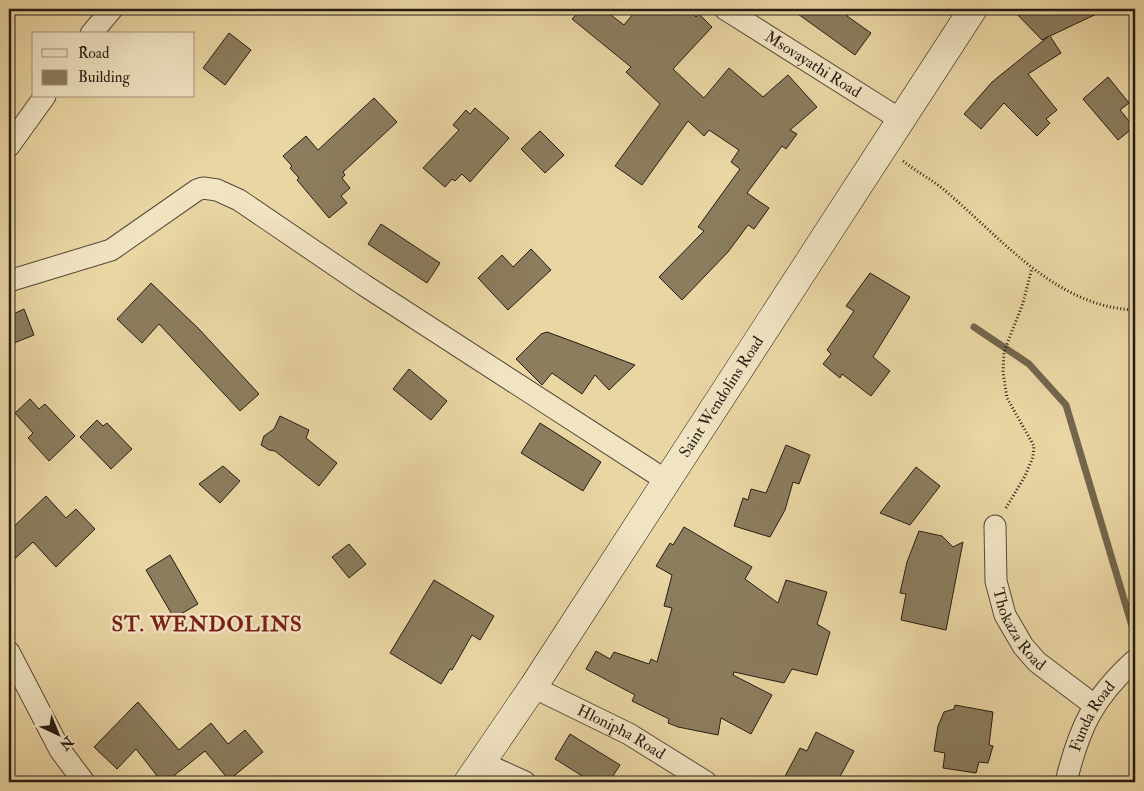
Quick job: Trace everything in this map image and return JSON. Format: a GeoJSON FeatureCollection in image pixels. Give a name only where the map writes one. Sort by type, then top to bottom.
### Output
{"type":"FeatureCollection","features":[{"type":"Feature","properties":{"kind":"street"},"geometry":{"type":"LineString","coordinates":[[94,32],[112,9]]}},
{"type":"Feature","properties":{"kind":"street","name":"Msovayathi Road"},"geometry":{"type":"LineString","coordinates":[[725,9],[894,131]]}},
{"type":"Feature","properties":{"kind":"street","name":"Saint Wendolins Road"},"geometry":{"type":"LineString","coordinates":[[475,772],[533,687],[973,9]]}},
{"type":"Feature","properties":{"kind":"street"},"geometry":{"type":"LineString","coordinates":[[9,146],[44,98]]}},
{"type":"Feature","properties":{"kind":"street"},"geometry":{"type":"LineString","coordinates":[[9,281],[111,250],[185,196],[204,188],[217,190],[239,200],[372,290],[667,481]]}},
{"type":"Feature","properties":{"kind":"street","name":"Thokaza Road"},"geometry":{"type":"LineString","coordinates":[[995,526],[996,581],[1005,615],[1023,646],[1037,662],[1094,705]]}},
{"type":"Feature","properties":{"kind":"street"},"geometry":{"type":"LineString","coordinates":[[9,652],[60,750],[84,782]]}},
{"type":"Feature","properties":{"kind":"street","name":"Funda Road"},"geometry":{"type":"LineString","coordinates":[[1066,782],[1075,743],[1094,705],[1119,675],[1135,660]]}},
{"type":"Feature","properties":{"kind":"street","name":"Hlonipha Road"},"geometry":{"type":"LineString","coordinates":[[533,687],[629,734],[706,782]]}},
{"type":"Feature","properties":{"kind":"street"},"geometry":{"type":"LineString","coordinates":[[475,772],[525,782]]}},
{"type":"Feature","properties":{"kind":"path"},"geometry":{"type":"LineString","coordinates":[[894,131],[903,161],[922,176],[945,190],[1032,268],[1088,302],[1122,310],[1135,310]]}},
{"type":"Feature","properties":{"kind":"path"},"geometry":{"type":"LineString","coordinates":[[995,526],[1025,476],[1033,457],[1034,446],[1007,398],[1003,372],[1004,352],[1023,303],[1032,268]]}},
{"type":"Feature","properties":{"kind":"building"},"geometry":{"type":"Polygon","coordinates":[[[581,9],[603,9],[624,25],[637,9],[687,9],[696,17],[699,14],[712,27],[673,69],[704,98],[729,68],[763,97],[788,75],[817,107],[790,130],[797,134],[786,149],[782,146],[747,193],[769,208],[754,229],[748,225],[728,252],[682,300],[659,277],[704,231],[698,227],[740,169],[731,162],[739,150],[709,130],[704,136],[688,121],[642,185],[615,166],[660,104],[626,72],[631,67],[572,19],[581,9]]]}},
{"type":"Feature","properties":{"kind":"building"},"geometry":{"type":"Polygon","coordinates":[[[791,9],[853,9],[847,16],[871,33],[855,55],[791,9]]]}},
{"type":"Feature","properties":{"kind":"building"},"geometry":{"type":"Polygon","coordinates":[[[1012,9],[1107,9],[1050,36],[1061,53],[1028,74],[1057,110],[1046,119],[1050,123],[1037,136],[1004,103],[981,129],[964,114],[992,82],[1049,36],[1042,40],[1012,9]]]}},
{"type":"Feature","properties":{"kind":"building"},"geometry":{"type":"Polygon","coordinates":[[[229,33],[251,50],[225,85],[203,68],[229,33]]]}},
{"type":"Feature","properties":{"kind":"building"},"geometry":{"type":"Polygon","coordinates":[[[1108,77],[1129,103],[1120,110],[1134,127],[1118,140],[1083,99],[1108,77]]]}},
{"type":"Feature","properties":{"kind":"building"},"geometry":{"type":"Polygon","coordinates":[[[374,98],[397,122],[343,172],[345,175],[342,178],[350,188],[341,196],[347,203],[329,218],[297,180],[299,178],[290,168],[292,166],[283,156],[306,136],[318,150],[374,98]]]}},
{"type":"Feature","properties":{"kind":"building"},"geometry":{"type":"Polygon","coordinates":[[[475,108],[509,138],[470,182],[462,174],[455,181],[452,179],[445,187],[423,168],[459,130],[453,125],[466,110],[470,114],[475,108]]]}},
{"type":"Feature","properties":{"kind":"building"},"geometry":{"type":"Polygon","coordinates":[[[540,131],[564,155],[545,173],[521,149],[540,131]]]}},
{"type":"Feature","properties":{"kind":"building"},"geometry":{"type":"Polygon","coordinates":[[[381,224],[440,263],[427,283],[368,244],[381,224]]]}},
{"type":"Feature","properties":{"kind":"building"},"geometry":{"type":"Polygon","coordinates":[[[531,249],[551,270],[508,310],[478,278],[502,255],[513,267],[531,249]]]}},
{"type":"Feature","properties":{"kind":"building"},"geometry":{"type":"Polygon","coordinates":[[[870,273],[910,297],[873,357],[890,371],[871,396],[842,374],[840,378],[823,364],[831,354],[827,350],[854,311],[846,306],[870,273]]]}},
{"type":"Feature","properties":{"kind":"building"},"geometry":{"type":"Polygon","coordinates":[[[151,283],[199,329],[259,394],[240,411],[159,324],[142,343],[117,319],[151,283]]]}},
{"type":"Feature","properties":{"kind":"building"},"geometry":{"type":"Polygon","coordinates":[[[24,309],[34,335],[9,345],[9,316],[24,309]]]}},
{"type":"Feature","properties":{"kind":"building"},"geometry":{"type":"Polygon","coordinates":[[[547,332],[635,365],[609,390],[595,375],[582,394],[552,373],[542,385],[516,359],[541,334],[547,332]]]}},
{"type":"Feature","properties":{"kind":"building"},"geometry":{"type":"Polygon","coordinates":[[[409,369],[447,401],[431,420],[393,389],[409,369]]]}},
{"type":"Feature","properties":{"kind":"building"},"geometry":{"type":"Polygon","coordinates":[[[30,399],[39,409],[45,404],[75,436],[49,461],[28,438],[33,433],[15,413],[30,399]]]}},
{"type":"Feature","properties":{"kind":"building"},"geometry":{"type":"Polygon","coordinates":[[[280,416],[309,430],[306,438],[337,463],[319,486],[275,451],[261,445],[264,436],[274,429],[280,416]]]}},
{"type":"Feature","properties":{"kind":"building"},"geometry":{"type":"Polygon","coordinates":[[[97,420],[103,426],[107,423],[132,449],[111,469],[80,437],[97,420]]]}},
{"type":"Feature","properties":{"kind":"building"},"geometry":{"type":"Polygon","coordinates":[[[540,423],[601,462],[583,491],[521,453],[540,423]]]}},
{"type":"Feature","properties":{"kind":"building"},"geometry":{"type":"Polygon","coordinates":[[[786,445],[810,455],[799,484],[793,482],[785,510],[770,537],[734,526],[743,498],[748,500],[751,489],[766,493],[786,445]]]}},
{"type":"Feature","properties":{"kind":"building"},"geometry":{"type":"Polygon","coordinates":[[[223,466],[240,481],[220,503],[199,484],[223,466]]]}},
{"type":"Feature","properties":{"kind":"building"},"geometry":{"type":"Polygon","coordinates":[[[916,467],[940,486],[910,525],[880,513],[916,467]]]}},
{"type":"Feature","properties":{"kind":"building"},"geometry":{"type":"Polygon","coordinates":[[[46,496],[66,518],[76,509],[95,529],[56,567],[33,542],[9,564],[9,531],[46,496]]]}},
{"type":"Feature","properties":{"kind":"building"},"geometry":{"type":"Polygon","coordinates":[[[684,527],[752,567],[745,579],[778,603],[786,580],[827,592],[817,624],[830,632],[817,675],[792,669],[784,683],[734,672],[733,675],[772,695],[751,734],[721,718],[718,735],[678,727],[668,723],[669,719],[632,701],[635,695],[586,669],[596,651],[610,659],[614,652],[649,664],[651,659],[657,662],[672,608],[664,606],[672,575],[656,566],[670,543],[673,545],[684,527]]]}},
{"type":"Feature","properties":{"kind":"building"},"geometry":{"type":"Polygon","coordinates":[[[919,531],[942,536],[953,547],[963,542],[946,630],[901,620],[906,594],[900,593],[907,562],[919,531]]]}},
{"type":"Feature","properties":{"kind":"building"},"geometry":{"type":"Polygon","coordinates":[[[349,544],[366,564],[349,578],[332,557],[349,544]]]}},
{"type":"Feature","properties":{"kind":"building"},"geometry":{"type":"Polygon","coordinates":[[[170,555],[198,604],[174,618],[146,570],[170,555]]]}},
{"type":"Feature","properties":{"kind":"building"},"geometry":{"type":"Polygon","coordinates":[[[434,580],[494,616],[480,640],[472,635],[452,670],[450,669],[441,684],[390,653],[434,580]]]}},
{"type":"Feature","properties":{"kind":"building"},"geometry":{"type":"Polygon","coordinates":[[[138,702],[179,750],[211,723],[228,744],[245,730],[263,752],[229,780],[205,751],[166,782],[162,782],[136,749],[117,769],[94,747],[138,702]]]}},
{"type":"Feature","properties":{"kind":"building"},"geometry":{"type":"Polygon","coordinates":[[[955,705],[993,712],[989,745],[993,746],[988,763],[979,762],[976,773],[943,768],[945,753],[934,751],[938,726],[944,712],[954,709],[955,705]]]}},
{"type":"Feature","properties":{"kind":"building"},"geometry":{"type":"Polygon","coordinates":[[[816,732],[854,751],[837,782],[782,782],[800,748],[807,751],[816,732]]]}},
{"type":"Feature","properties":{"kind":"building"},"geometry":{"type":"Polygon","coordinates":[[[570,734],[620,765],[609,782],[592,782],[555,759],[570,734]]]}},
{"type":"Feature","properties":{"kind":"waterway"},"geometry":{"type":"LineString","coordinates":[[974,327],[1029,364],[1066,405],[1135,636]]}},
{"type":"Feature","properties":{"kind":"district","name":"ST. WENDOLINS"},"geometry":{"type":"Point","coordinates":[207,624]}}]}
